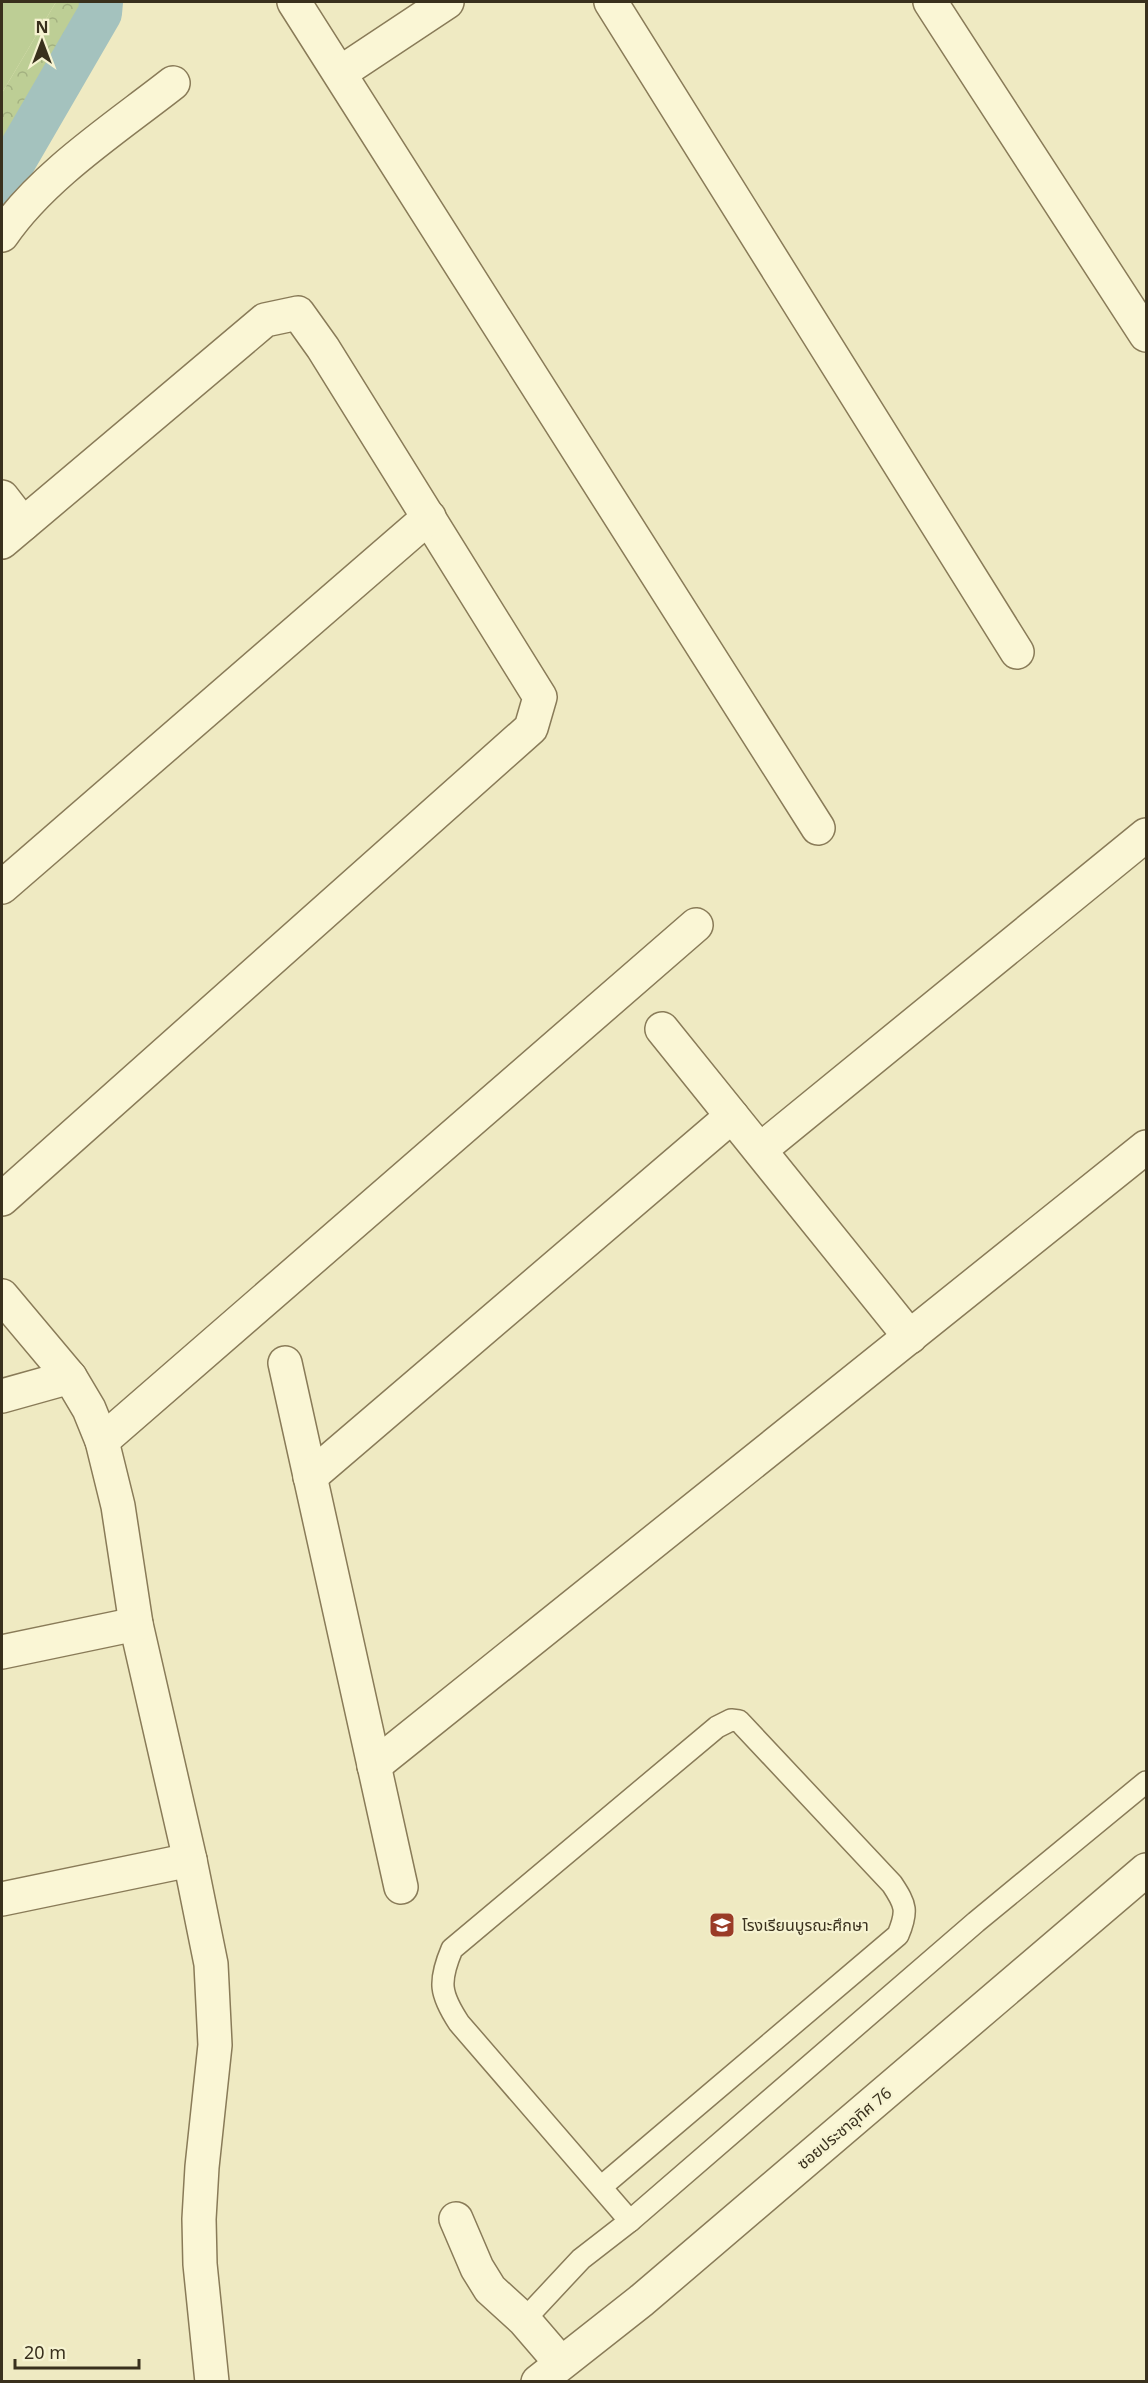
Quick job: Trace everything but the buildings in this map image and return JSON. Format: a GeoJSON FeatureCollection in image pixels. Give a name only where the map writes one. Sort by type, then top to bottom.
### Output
{"type":"FeatureCollection","features":[{"type":"Feature","properties":{"kind":"street"},"geometry":{"type":"LineString","coordinates":[[294,2],[818,828]]}},
{"type":"Feature","properties":{"kind":"street"},"geometry":{"type":"LineString","coordinates":[[340,73],[447,2]]}},
{"type":"Feature","properties":{"kind":"street"},"geometry":{"type":"LineString","coordinates":[[610,2],[1017,652]]}},
{"type":"Feature","properties":{"kind":"street"},"geometry":{"type":"LineString","coordinates":[[930,2],[1146,334]]}},
{"type":"Feature","properties":{"kind":"street"},"geometry":{"type":"LineString","coordinates":[[2,235],[11,221],[57,175],[173,83]]}},
{"type":"Feature","properties":{"kind":"street"},"geometry":{"type":"LineString","coordinates":[[2,497],[12,533],[265,320],[298,313],[323,348],[540,697],[531,728],[2,1199]]}},
{"type":"Feature","properties":{"kind":"street"},"geometry":{"type":"LineString","coordinates":[[2,887],[429,517]]}},
{"type":"Feature","properties":{"kind":"street"},"geometry":{"type":"LineString","coordinates":[[760,1150],[1146,835]]}},
{"type":"Feature","properties":{"kind":"street"},"geometry":{"type":"LineString","coordinates":[[102,1441],[696,925]]}},
{"type":"Feature","properties":{"kind":"street"},"geometry":{"type":"LineString","coordinates":[[662,1029],[910,1337]]}},
{"type":"Feature","properties":{"kind":"street"},"geometry":{"type":"LineString","coordinates":[[310,1477],[732,1116]]}},
{"type":"Feature","properties":{"kind":"street"},"geometry":{"type":"LineString","coordinates":[[374,1766],[1146,1147]]}},
{"type":"Feature","properties":{"kind":"street"},"geometry":{"type":"LineString","coordinates":[[2,1296],[70,1377],[89,1409],[102,1441],[118,1506],[136,1624],[190,1860],[211,1964],[215,2045],[199,2219],[200,2264],[212,2382]]}},
{"type":"Feature","properties":{"kind":"street"},"geometry":{"type":"LineString","coordinates":[[285,1363],[401,1887]]}},
{"type":"Feature","properties":{"kind":"street"},"geometry":{"type":"LineString","coordinates":[[2,1396],[70,1377]]}},
{"type":"Feature","properties":{"kind":"street"},"geometry":{"type":"LineString","coordinates":[[2,1652],[136,1624]]}},
{"type":"Feature","properties":{"kind":"street"},"geometry":{"type":"LineString","coordinates":[[2,1899],[190,1860]]}},
{"type":"Feature","properties":{"kind":"street","name":"ซอยประชาอุทิศ 76"},"geometry":{"type":"LineString","coordinates":[[550,2372],[642,2300],[1146,1870]]}},
{"type":"Feature","properties":{"kind":"street"},"geometry":{"type":"LineString","coordinates":[[456,2219],[477,2268],[489,2289],[524,2320],[550,2372]]}},
{"type":"Feature","properties":{"kind":"lane"},"geometry":{"type":"LineString","coordinates":[[601,2187],[898,1935],[906,1918],[904,1900],[892,1884],[739,1722],[731,1720],[717,1727],[452,1949],[443,1971],[446,2002],[459,2023],[630,2221]]}},
{"type":"Feature","properties":{"kind":"lane"},"geometry":{"type":"LineString","coordinates":[[524,2320],[581,2259],[630,2221],[976,1922],[1146,1782]]}},
{"type":"Feature","properties":{"kind":"green space"},"geometry":{"type":"Polygon","coordinates":[[[2,2],[56,2],[2,93],[2,2]]]}},
{"type":"Feature","properties":{"kind":"green space"},"geometry":{"type":"Polygon","coordinates":[[[56,2],[92,2],[2,159],[2,93],[56,2]]]}},
{"type":"Feature","properties":{"kind":"waterway"},"geometry":{"type":"LineString","coordinates":[[2,182],[100,13],[101,2]]}},
{"type":"Feature","properties":{"kind":"place","name":"โรงเรียนบูรณะศึกษา"},"geometry":{"type":"Point","coordinates":[722,1925]}}]}
